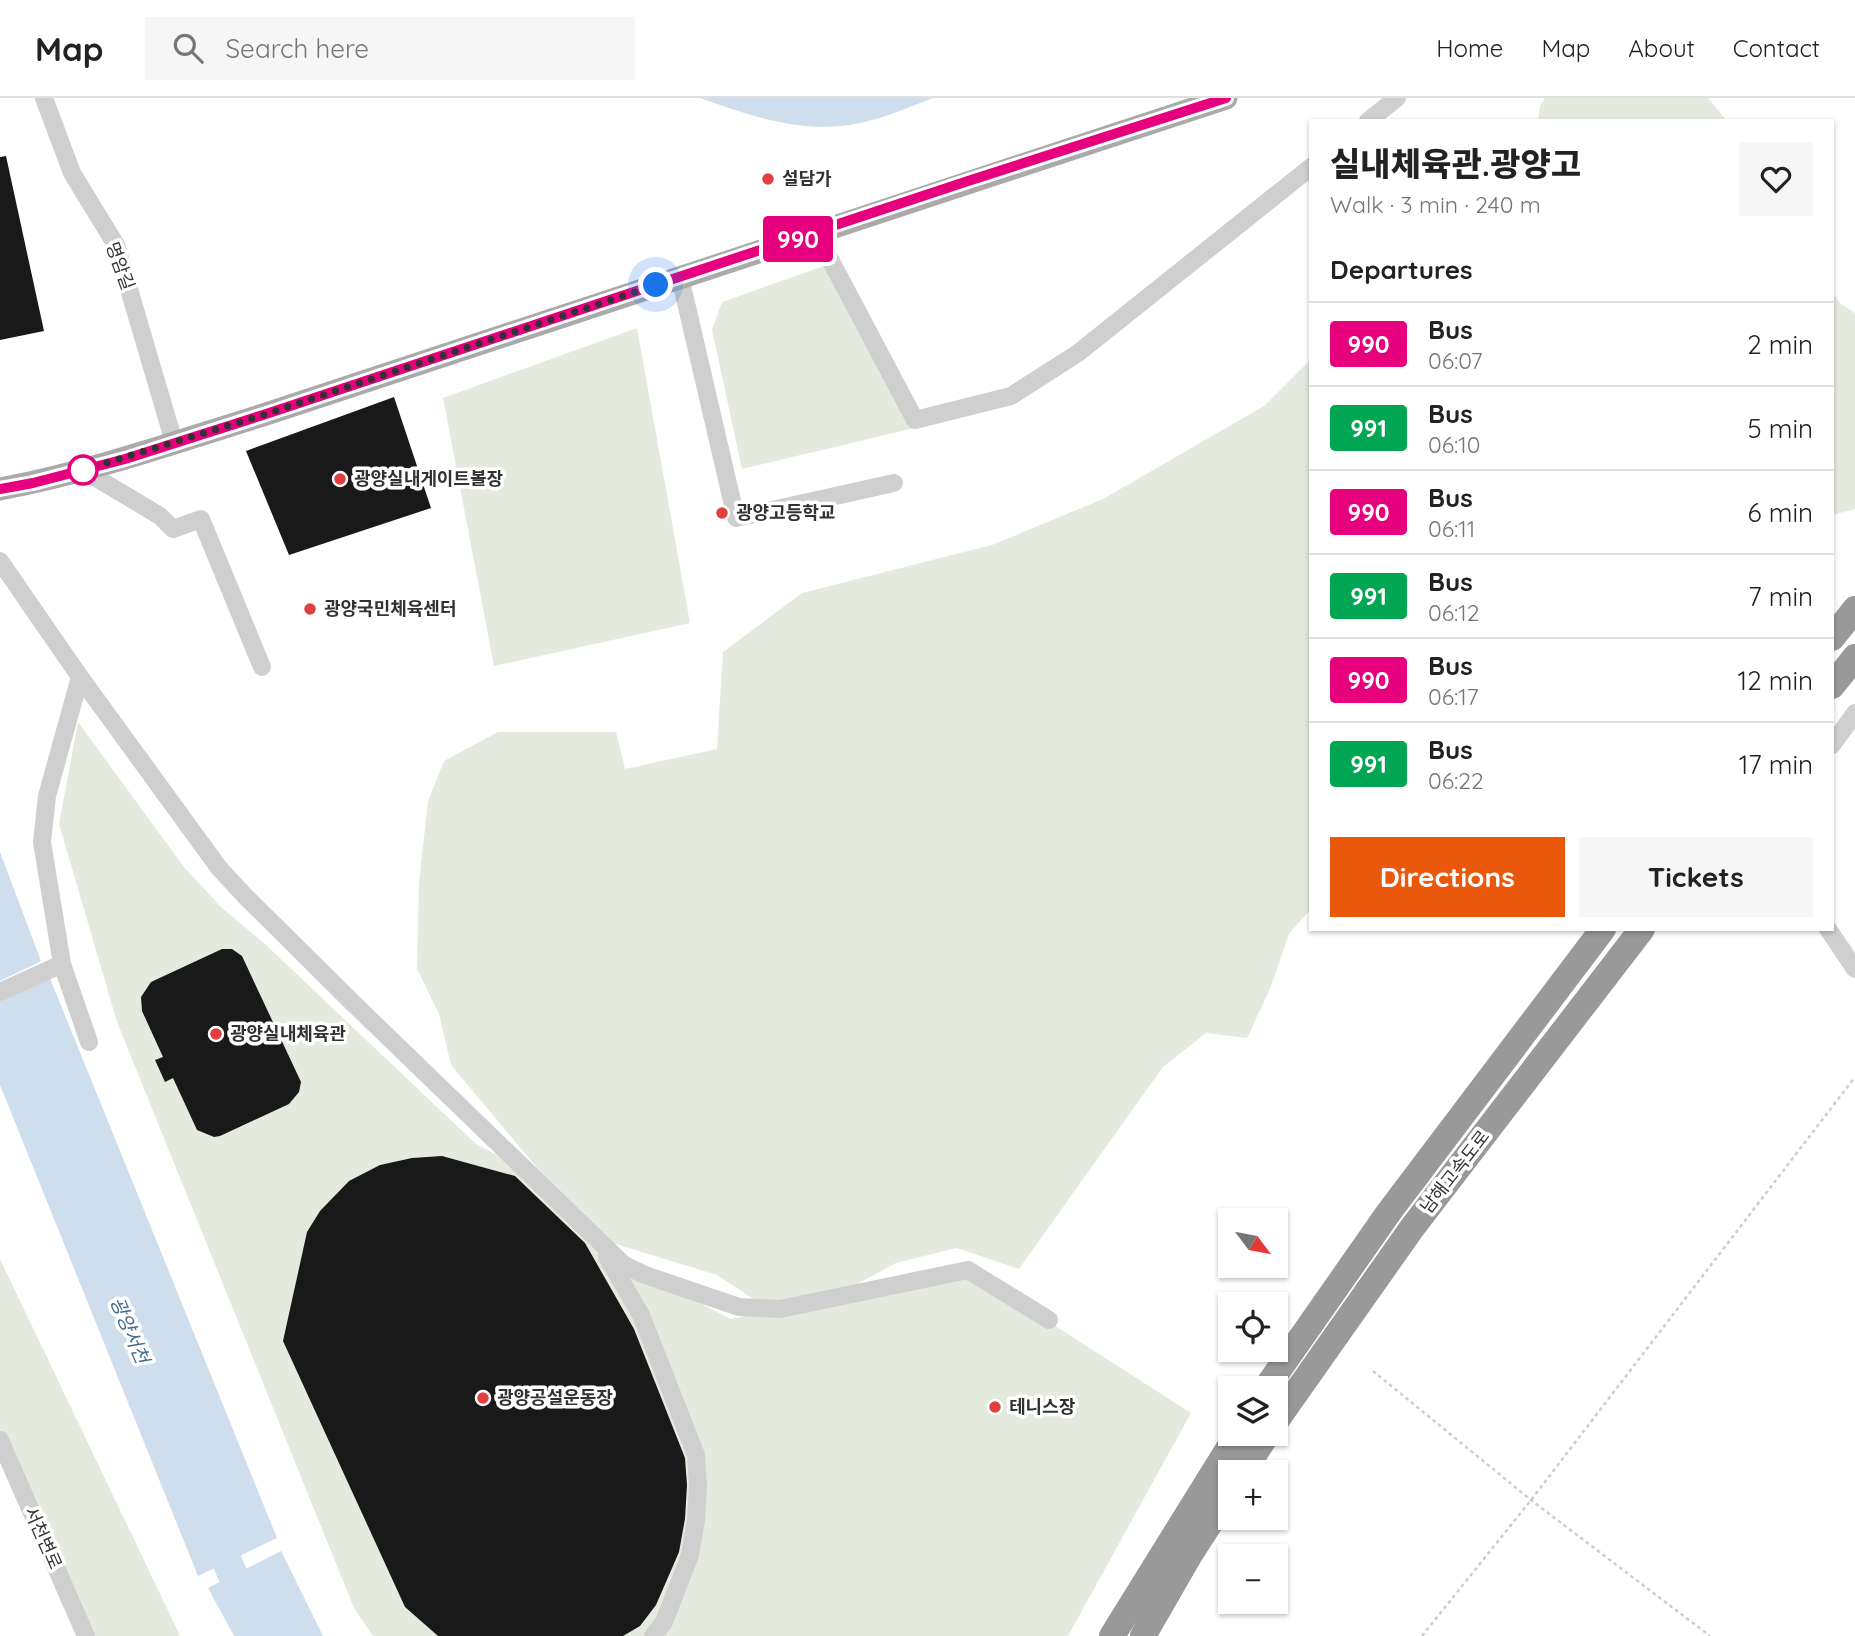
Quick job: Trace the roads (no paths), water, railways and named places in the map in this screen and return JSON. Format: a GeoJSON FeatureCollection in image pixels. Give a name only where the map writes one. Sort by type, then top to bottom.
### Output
{"type":"FeatureCollection","features":[{"type":"Feature","properties":{"kind":"highway"},"geometry":{"type":"LineString","coordinates":[[1834,635],[1855,609]]}},
{"type":"Feature","properties":{"kind":"highway"},"geometry":{"type":"LineString","coordinates":[[1834,683],[1855,657]]}},
{"type":"Feature","properties":{"kind":"highway","name":"남해고속도로"},"geometry":{"type":"LineString","coordinates":[[1274,1376],[1390,1212],[1601,931]]}},
{"type":"Feature","properties":{"kind":"highway","name":"남해고속도로"},"geometry":{"type":"LineString","coordinates":[[1288,1404],[1412,1228],[1640,931]]}},
{"type":"Feature","properties":{"kind":"highway"},"geometry":{"type":"LineString","coordinates":[[1112,1636],[1230,1446]]}},
{"type":"Feature","properties":{"kind":"highway"},"geometry":{"type":"LineString","coordinates":[[1143,1636],[1218,1511]]}},
{"type":"Feature","properties":{"kind":"main road"},"geometry":{"type":"LineString","coordinates":[[0,489],[83,470],[263,415],[1226,98]]}},
{"type":"Feature","properties":{"kind":"street","name":"명암길"},"geometry":{"type":"LineString","coordinates":[[44,98],[72,173],[116,245],[174,442]]}},
{"type":"Feature","properties":{"kind":"street"},"geometry":{"type":"LineString","coordinates":[[1370,119],[1391,101]]}},
{"type":"Feature","properties":{"kind":"street"},"geometry":{"type":"LineString","coordinates":[[816,233],[915,420],[1011,396],[1078,353],[1309,169]]}},
{"type":"Feature","properties":{"kind":"street"},"geometry":{"type":"LineString","coordinates":[[680,277],[736,518],[894,483]]}},
{"type":"Feature","properties":{"kind":"street"},"geometry":{"type":"LineString","coordinates":[[83,470],[160,516],[173,529],[201,519],[262,667]]}},
{"type":"Feature","properties":{"kind":"street"},"geometry":{"type":"LineString","coordinates":[[0,561],[80,677],[219,868],[624,1265],[645,1275],[739,1307],[780,1309],[968,1270],[1049,1320]]}},
{"type":"Feature","properties":{"kind":"street"},"geometry":{"type":"LineString","coordinates":[[80,677],[47,796],[42,842],[62,964],[89,1042]]}},
{"type":"Feature","properties":{"kind":"street"},"geometry":{"type":"LineString","coordinates":[[1834,742],[1855,713]]}},
{"type":"Feature","properties":{"kind":"street"},"geometry":{"type":"LineString","coordinates":[[1829,931],[1855,969]]}},
{"type":"Feature","properties":{"kind":"street"},"geometry":{"type":"LineString","coordinates":[[0,992],[62,964]]}},
{"type":"Feature","properties":{"kind":"street"},"geometry":{"type":"LineString","coordinates":[[596,1238],[641,1315],[695,1455],[698,1496],[690,1555],[664,1622],[653,1636]]}},
{"type":"Feature","properties":{"kind":"street","name":"서천변로"},"geometry":{"type":"LineString","coordinates":[[0,1440],[86,1636]]}},
{"type":"Feature","properties":{"kind":"water"},"geometry":{"type":"Polygon","coordinates":[[[700,98],[933,98],[869,121],[819,127],[778,122],[700,98]]]}},
{"type":"Feature","properties":{"kind":"water"},"geometry":{"type":"Polygon","coordinates":[[[0,852],[41,961],[0,981],[0,852]]]}},
{"type":"Feature","properties":{"kind":"water"},"geometry":{"type":"Polygon","coordinates":[[[47,971],[277,1538],[198,1576],[0,1085],[0,992],[47,971]]]}},
{"type":"Feature","properties":{"kind":"water"},"geometry":{"type":"Polygon","coordinates":[[[281,1551],[323,1636],[234,1636],[208,1588],[281,1551]]]}},
{"type":"Feature","properties":{"kind":"waterway","name":"광양서천"},"geometry":{"type":"LineString","coordinates":[[211,1524],[259,1636]]}},
{"type":"Feature","properties":{"kind":"place","name":"설담가"},"geometry":{"type":"Point","coordinates":[768,179]}},
{"type":"Feature","properties":{"kind":"place","name":"광양실내게이트볼장"},"geometry":{"type":"Point","coordinates":[340,479]}},
{"type":"Feature","properties":{"kind":"place","name":"광양고등학교"},"geometry":{"type":"Point","coordinates":[722,513]}},
{"type":"Feature","properties":{"kind":"place","name":"광양국민체육센터"},"geometry":{"type":"Point","coordinates":[310,609]}},
{"type":"Feature","properties":{"kind":"place","name":"광양실내체육관"},"geometry":{"type":"Point","coordinates":[216,1034]}},
{"type":"Feature","properties":{"kind":"place","name":"광양공설운동장"},"geometry":{"type":"Point","coordinates":[483,1398]}},
{"type":"Feature","properties":{"kind":"place","name":"테니스장"},"geometry":{"type":"Point","coordinates":[995,1407]}}]}
